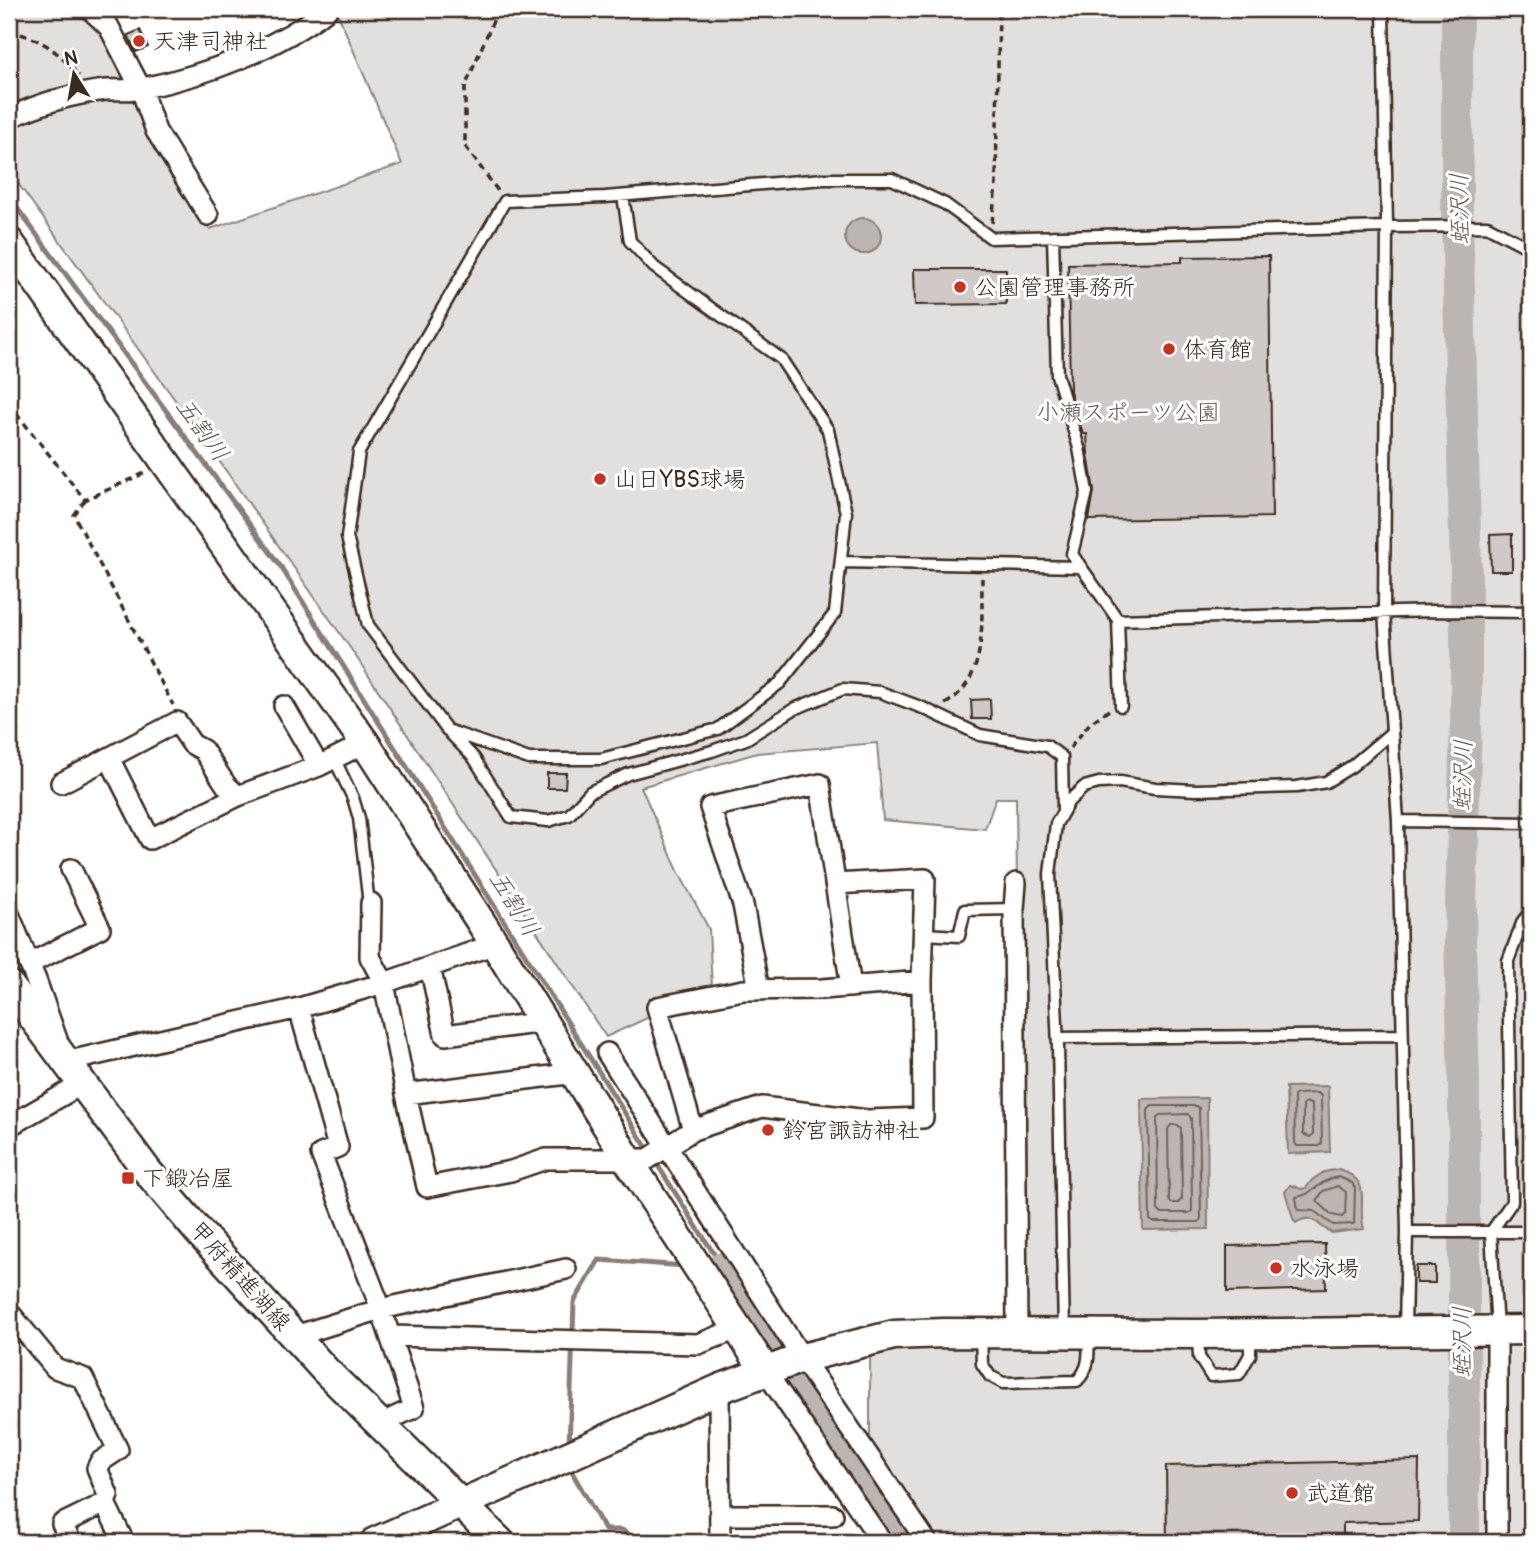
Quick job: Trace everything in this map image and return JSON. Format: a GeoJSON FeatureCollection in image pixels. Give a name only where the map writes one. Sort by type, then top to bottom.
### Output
{"type":"FeatureCollection","features":[{"type":"Feature","properties":{"kind":"street"},"geometry":{"type":"LineString","coordinates":[[90,9],[109,27],[141,89],[156,131],[208,215]]}},
{"type":"Feature","properties":{"kind":"street"},"geometry":{"type":"LineString","coordinates":[[9,118],[33,106],[104,91],[141,89],[219,66],[280,41],[328,9]]}},
{"type":"Feature","properties":{"kind":"street"},"geometry":{"type":"LineString","coordinates":[[9,242],[365,743],[576,1073],[651,1154],[785,1365],[882,1542]]}},
{"type":"Feature","properties":{"kind":"street"},"geometry":{"type":"LineString","coordinates":[[284,706],[327,762]]}},
{"type":"Feature","properties":{"kind":"street"},"geometry":{"type":"LineString","coordinates":[[61,783],[177,722],[192,744],[203,750],[226,785],[238,796]]}},
{"type":"Feature","properties":{"kind":"street"},"geometry":{"type":"LineString","coordinates":[[108,758],[150,839],[238,796],[327,762],[365,743]]}},
{"type":"Feature","properties":{"kind":"street"},"geometry":{"type":"LineString","coordinates":[[759,990],[743,905],[709,807],[820,784],[851,987]]}},
{"type":"Feature","properties":{"kind":"street"},"geometry":{"type":"LineString","coordinates":[[29,964],[100,928],[71,869]]}},
{"type":"Feature","properties":{"kind":"street"},"geometry":{"type":"LineString","coordinates":[[371,903],[370,957],[384,983],[427,1187],[511,1171],[547,1159],[651,1154],[693,1129],[762,1107],[867,1120],[923,1118],[922,981],[925,879],[835,884]]}},
{"type":"Feature","properties":{"kind":"street"},"geometry":{"type":"LineString","coordinates":[[1016,883],[1017,1333]]}},
{"type":"Feature","properties":{"kind":"street"},"geometry":{"type":"LineString","coordinates":[[9,914],[65,1062],[299,1008],[384,983],[495,944]]}},
{"type":"Feature","properties":{"kind":"street"},"geometry":{"type":"LineString","coordinates":[[430,967],[445,1035],[544,1022]]}},
{"type":"Feature","properties":{"kind":"street"},"geometry":{"type":"LineString","coordinates":[[693,1129],[657,1007],[743,990],[851,987],[922,981]]}},
{"type":"Feature","properties":{"kind":"street","name":"甲府精進湖線"},"geometry":{"type":"LineString","coordinates":[[9,985],[148,1172],[198,1231],[380,1424],[500,1542]]}},
{"type":"Feature","properties":{"kind":"street"},"geometry":{"type":"LineString","coordinates":[[299,1008],[338,1147],[321,1154],[391,1336],[414,1408],[380,1424]]}},
{"type":"Feature","properties":{"kind":"street"},"geometry":{"type":"LineString","coordinates":[[607,1053],[699,1267],[740,1328],[785,1365],[926,1542]]}},
{"type":"Feature","properties":{"kind":"street"},"geometry":{"type":"LineString","coordinates":[[406,1094],[576,1073]]}},
{"type":"Feature","properties":{"kind":"street"},"geometry":{"type":"LineString","coordinates":[[9,1126],[82,1084]]}},
{"type":"Feature","properties":{"kind":"street"},"geometry":{"type":"LineString","coordinates":[[295,1336],[381,1309],[566,1269]]}},
{"type":"Feature","properties":{"kind":"street"},"geometry":{"type":"LineString","coordinates":[[9,1312],[55,1368],[83,1378],[118,1450],[100,1462],[97,1468],[108,1495],[105,1503],[62,1524],[71,1542]]}},
{"type":"Feature","properties":{"kind":"street"},"geometry":{"type":"LineString","coordinates":[[391,1336],[698,1344],[740,1328]]}},
{"type":"Feature","properties":{"kind":"street"},"geometry":{"type":"LineString","coordinates":[[1491,1330],[1497,1542]]}},
{"type":"Feature","properties":{"kind":"street"},"geometry":{"type":"LineString","coordinates":[[375,1542],[719,1389],[785,1365],[894,1335],[1531,1330]]}},
{"type":"Feature","properties":{"kind":"street"},"geometry":{"type":"LineString","coordinates":[[719,1389],[720,1542]]}},
{"type":"Feature","properties":{"kind":"street"},"geometry":{"type":"LineString","coordinates":[[105,1503],[124,1542]]}},
{"type":"Feature","properties":{"kind":"street"},"geometry":{"type":"LineString","coordinates":[[720,1515],[833,1515]]}},
{"type":"Feature","properties":{"kind":"lane"},"geometry":{"type":"LineString","coordinates":[[1383,9],[1387,227],[1384,612],[1398,821],[1406,1232],[1405,1331]]}},
{"type":"Feature","properties":{"kind":"lane"},"geometry":{"type":"LineString","coordinates":[[1063,811],[1062,757],[1047,746],[981,735],[923,708],[880,692],[843,689],[794,709],[746,739],[628,774],[590,792],[569,815],[548,821],[510,817],[474,758],[447,730],[368,625],[347,537],[359,452],[505,201],[623,196],[824,179],[892,179],[945,204],[990,238],[1488,226],[1531,249]]}},
{"type":"Feature","properties":{"kind":"lane"},"geometry":{"type":"LineString","coordinates":[[447,730],[529,759],[601,760],[718,729],[780,683],[835,613],[846,513],[828,430],[781,359],[654,267],[629,241],[623,196]]}},
{"type":"Feature","properties":{"kind":"lane"},"geometry":{"type":"LineString","coordinates":[[1053,236],[1057,375],[1079,448],[1087,492],[1072,554],[1118,620],[1121,706]]}},
{"type":"Feature","properties":{"kind":"lane"},"geometry":{"type":"LineString","coordinates":[[841,562],[1081,567]]}},
{"type":"Feature","properties":{"kind":"lane"},"geometry":{"type":"LineString","coordinates":[[1118,620],[1433,611],[1531,612]]}},
{"type":"Feature","properties":{"kind":"lane"},"geometry":{"type":"LineString","coordinates":[[981,1334],[982,1364],[990,1376],[1003,1383],[1077,1381],[1090,1362],[1076,1333],[1051,874],[1056,824],[1069,801],[1084,787],[1099,783],[1120,782],[1155,788],[1196,790],[1297,787],[1326,782],[1352,766],[1392,732]]}},
{"type":"Feature","properties":{"kind":"lane"},"geometry":{"type":"LineString","coordinates":[[327,762],[353,798],[359,818],[371,903]]}},
{"type":"Feature","properties":{"kind":"lane"},"geometry":{"type":"LineString","coordinates":[[1398,821],[1531,823]]}},
{"type":"Feature","properties":{"kind":"lane"},"geometry":{"type":"LineString","coordinates":[[924,934],[959,936],[965,909],[1014,909]]}},
{"type":"Feature","properties":{"kind":"lane"},"geometry":{"type":"LineString","coordinates":[[1491,1330],[1491,1231],[1512,1202],[1508,961],[1523,921],[1531,911]]}},
{"type":"Feature","properties":{"kind":"lane"},"geometry":{"type":"LineString","coordinates":[[1058,1038],[1402,1035]]}},
{"type":"Feature","properties":{"kind":"lane"},"geometry":{"type":"LineString","coordinates":[[1406,1232],[1531,1232]]}},
{"type":"Feature","properties":{"kind":"lane"},"geometry":{"type":"LineString","coordinates":[[1198,1334],[1199,1357],[1211,1376],[1239,1374],[1250,1355],[1250,1333]]}},
{"type":"Feature","properties":{"kind":"path"},"geometry":{"type":"LineString","coordinates":[[498,9],[465,87],[465,146],[505,201]]}},
{"type":"Feature","properties":{"kind":"path"},"geometry":{"type":"LineString","coordinates":[[990,238],[996,184],[999,9]]}},
{"type":"Feature","properties":{"kind":"path"},"geometry":{"type":"LineString","coordinates":[[9,31],[35,37],[59,53],[79,77],[86,95]]}},
{"type":"Feature","properties":{"kind":"path"},"geometry":{"type":"LineString","coordinates":[[9,404],[85,500]]}},
{"type":"Feature","properties":{"kind":"path"},"geometry":{"type":"LineString","coordinates":[[165,464],[85,500],[74,515],[177,712],[177,722]]}},
{"type":"Feature","properties":{"kind":"path"},"geometry":{"type":"LineString","coordinates":[[923,708],[941,707],[958,697],[974,674],[981,637],[982,565]]}},
{"type":"Feature","properties":{"kind":"path"},"geometry":{"type":"LineString","coordinates":[[1062,757],[1090,723],[1104,712],[1121,706]]}},
{"type":"Feature","properties":{"kind":"green space","name":"小瀬スポーツ公園"},"geometry":{"type":"Polygon","coordinates":[[[9,9],[80,9],[103,34],[170,174],[210,229],[402,164],[337,12],[340,9],[1531,9],[1531,1542],[930,1542],[870,1458],[870,1349],[1022,1340],[1016,798],[996,798],[985,829],[883,820],[877,743],[757,753],[641,787],[678,871],[709,929],[712,988],[606,1037],[353,652],[210,448],[9,171],[9,9]]]}},
{"type":"Feature","properties":{"kind":"water"},"geometry":{"type":"Polygon","coordinates":[[[863,218],[876,223],[881,236],[876,249],[863,254],[850,249],[845,236],[850,223],[863,218]]]}},
{"type":"Feature","properties":{"kind":"water"},"geometry":{"type":"Polygon","coordinates":[[[1328,1086],[1330,1152],[1288,1154],[1286,1087],[1328,1086]]]}},
{"type":"Feature","properties":{"kind":"water"},"geometry":{"type":"Polygon","coordinates":[[[1207,1098],[1208,1229],[1143,1230],[1141,1099],[1207,1098]]]}},
{"type":"Feature","properties":{"kind":"water"},"geometry":{"type":"Polygon","coordinates":[[[1339,1169],[1350,1174],[1361,1187],[1364,1229],[1332,1233],[1311,1219],[1296,1223],[1285,1192],[1290,1185],[1306,1188],[1324,1172],[1339,1169]]]}},
{"type":"Feature","properties":{"kind":"building"},"geometry":{"type":"Polygon","coordinates":[[[140,30],[148,47],[136,52],[128,35],[140,30]]]}},
{"type":"Feature","properties":{"kind":"building","name":"体育館"},"geometry":{"type":"Polygon","coordinates":[[[1269,256],[1272,517],[1089,520],[1094,491],[1087,434],[1083,434],[1070,391],[1068,264],[1182,262],[1182,257],[1269,256]]]}},
{"type":"Feature","properties":{"kind":"building","name":"公園管理事務所"},"geometry":{"type":"Polygon","coordinates":[[[914,269],[1006,269],[1006,304],[915,305],[914,269]]]}},
{"type":"Feature","properties":{"kind":"building"},"geometry":{"type":"Polygon","coordinates":[[[1512,534],[1512,571],[1491,571],[1490,535],[1512,534]]]}},
{"type":"Feature","properties":{"kind":"building"},"geometry":{"type":"Polygon","coordinates":[[[990,699],[991,719],[972,719],[971,700],[990,699]]]}},
{"type":"Feature","properties":{"kind":"building"},"geometry":{"type":"Polygon","coordinates":[[[547,773],[566,773],[565,788],[547,788],[547,773]]]}},
{"type":"Feature","properties":{"kind":"building","name":"水泳場"},"geometry":{"type":"Polygon","coordinates":[[[1325,1244],[1326,1289],[1227,1292],[1227,1246],[1325,1244]]]}},
{"type":"Feature","properties":{"kind":"building"},"geometry":{"type":"Polygon","coordinates":[[[1416,1266],[1435,1266],[1435,1283],[1416,1283],[1416,1266]]]}},
{"type":"Feature","properties":{"kind":"building","name":"武道館"},"geometry":{"type":"Polygon","coordinates":[[[1419,1460],[1418,1521],[1343,1523],[1343,1542],[1167,1542],[1166,1466],[1419,1460]]]}},
{"type":"Feature","properties":{"kind":"waterway","name":"蛭沢川"},"geometry":{"type":"LineString","coordinates":[[1457,9],[1457,211],[1466,576],[1466,719],[1460,943],[1464,1083],[1464,1542]]}},
{"type":"Feature","properties":{"kind":"waterway","name":"五割川"},"geometry":{"type":"LineString","coordinates":[[9,197],[281,567],[650,1153]]}},
{"type":"Feature","properties":{"kind":"waterway","name":"五割川"},"geometry":{"type":"LineString","coordinates":[[655,1161],[723,1268],[710,1267]]}},
{"type":"Feature","properties":{"kind":"waterway","name":"五割川"},"geometry":{"type":"LineString","coordinates":[[569,1447],[574,1302],[599,1260],[686,1266]]}},
{"type":"Feature","properties":{"kind":"waterway"},"geometry":{"type":"LineString","coordinates":[[723,1268],[902,1542]]}},
{"type":"Feature","properties":{"kind":"waterway","name":"五割川"},"geometry":{"type":"LineString","coordinates":[[569,1467],[605,1530],[622,1530],[639,1542]]}},
{"type":"Feature","properties":{"kind":"place","name":"天津司神社"},"geometry":{"type":"Point","coordinates":[139,41]}},
{"type":"Feature","properties":{"kind":"place","name":"公園管理事務所"},"geometry":{"type":"Point","coordinates":[960,287]}},
{"type":"Feature","properties":{"kind":"place","name":"体育館"},"geometry":{"type":"Point","coordinates":[1169,349]}},
{"type":"Feature","properties":{"kind":"place","name":"山日YBS球場"},"geometry":{"type":"Point","coordinates":[600,479]}},
{"type":"Feature","properties":{"kind":"place","name":"鈴宮諏訪神社"},"geometry":{"type":"Point","coordinates":[768,1130]}},
{"type":"Feature","properties":{"kind":"place","name":"下鍛冶屋"},"geometry":{"type":"Point","coordinates":[128,1178]}},
{"type":"Feature","properties":{"kind":"place","name":"水泳場"},"geometry":{"type":"Point","coordinates":[1276,1268]}},
{"type":"Feature","properties":{"kind":"place","name":"武道館"},"geometry":{"type":"Point","coordinates":[1292,1493]}}]}
